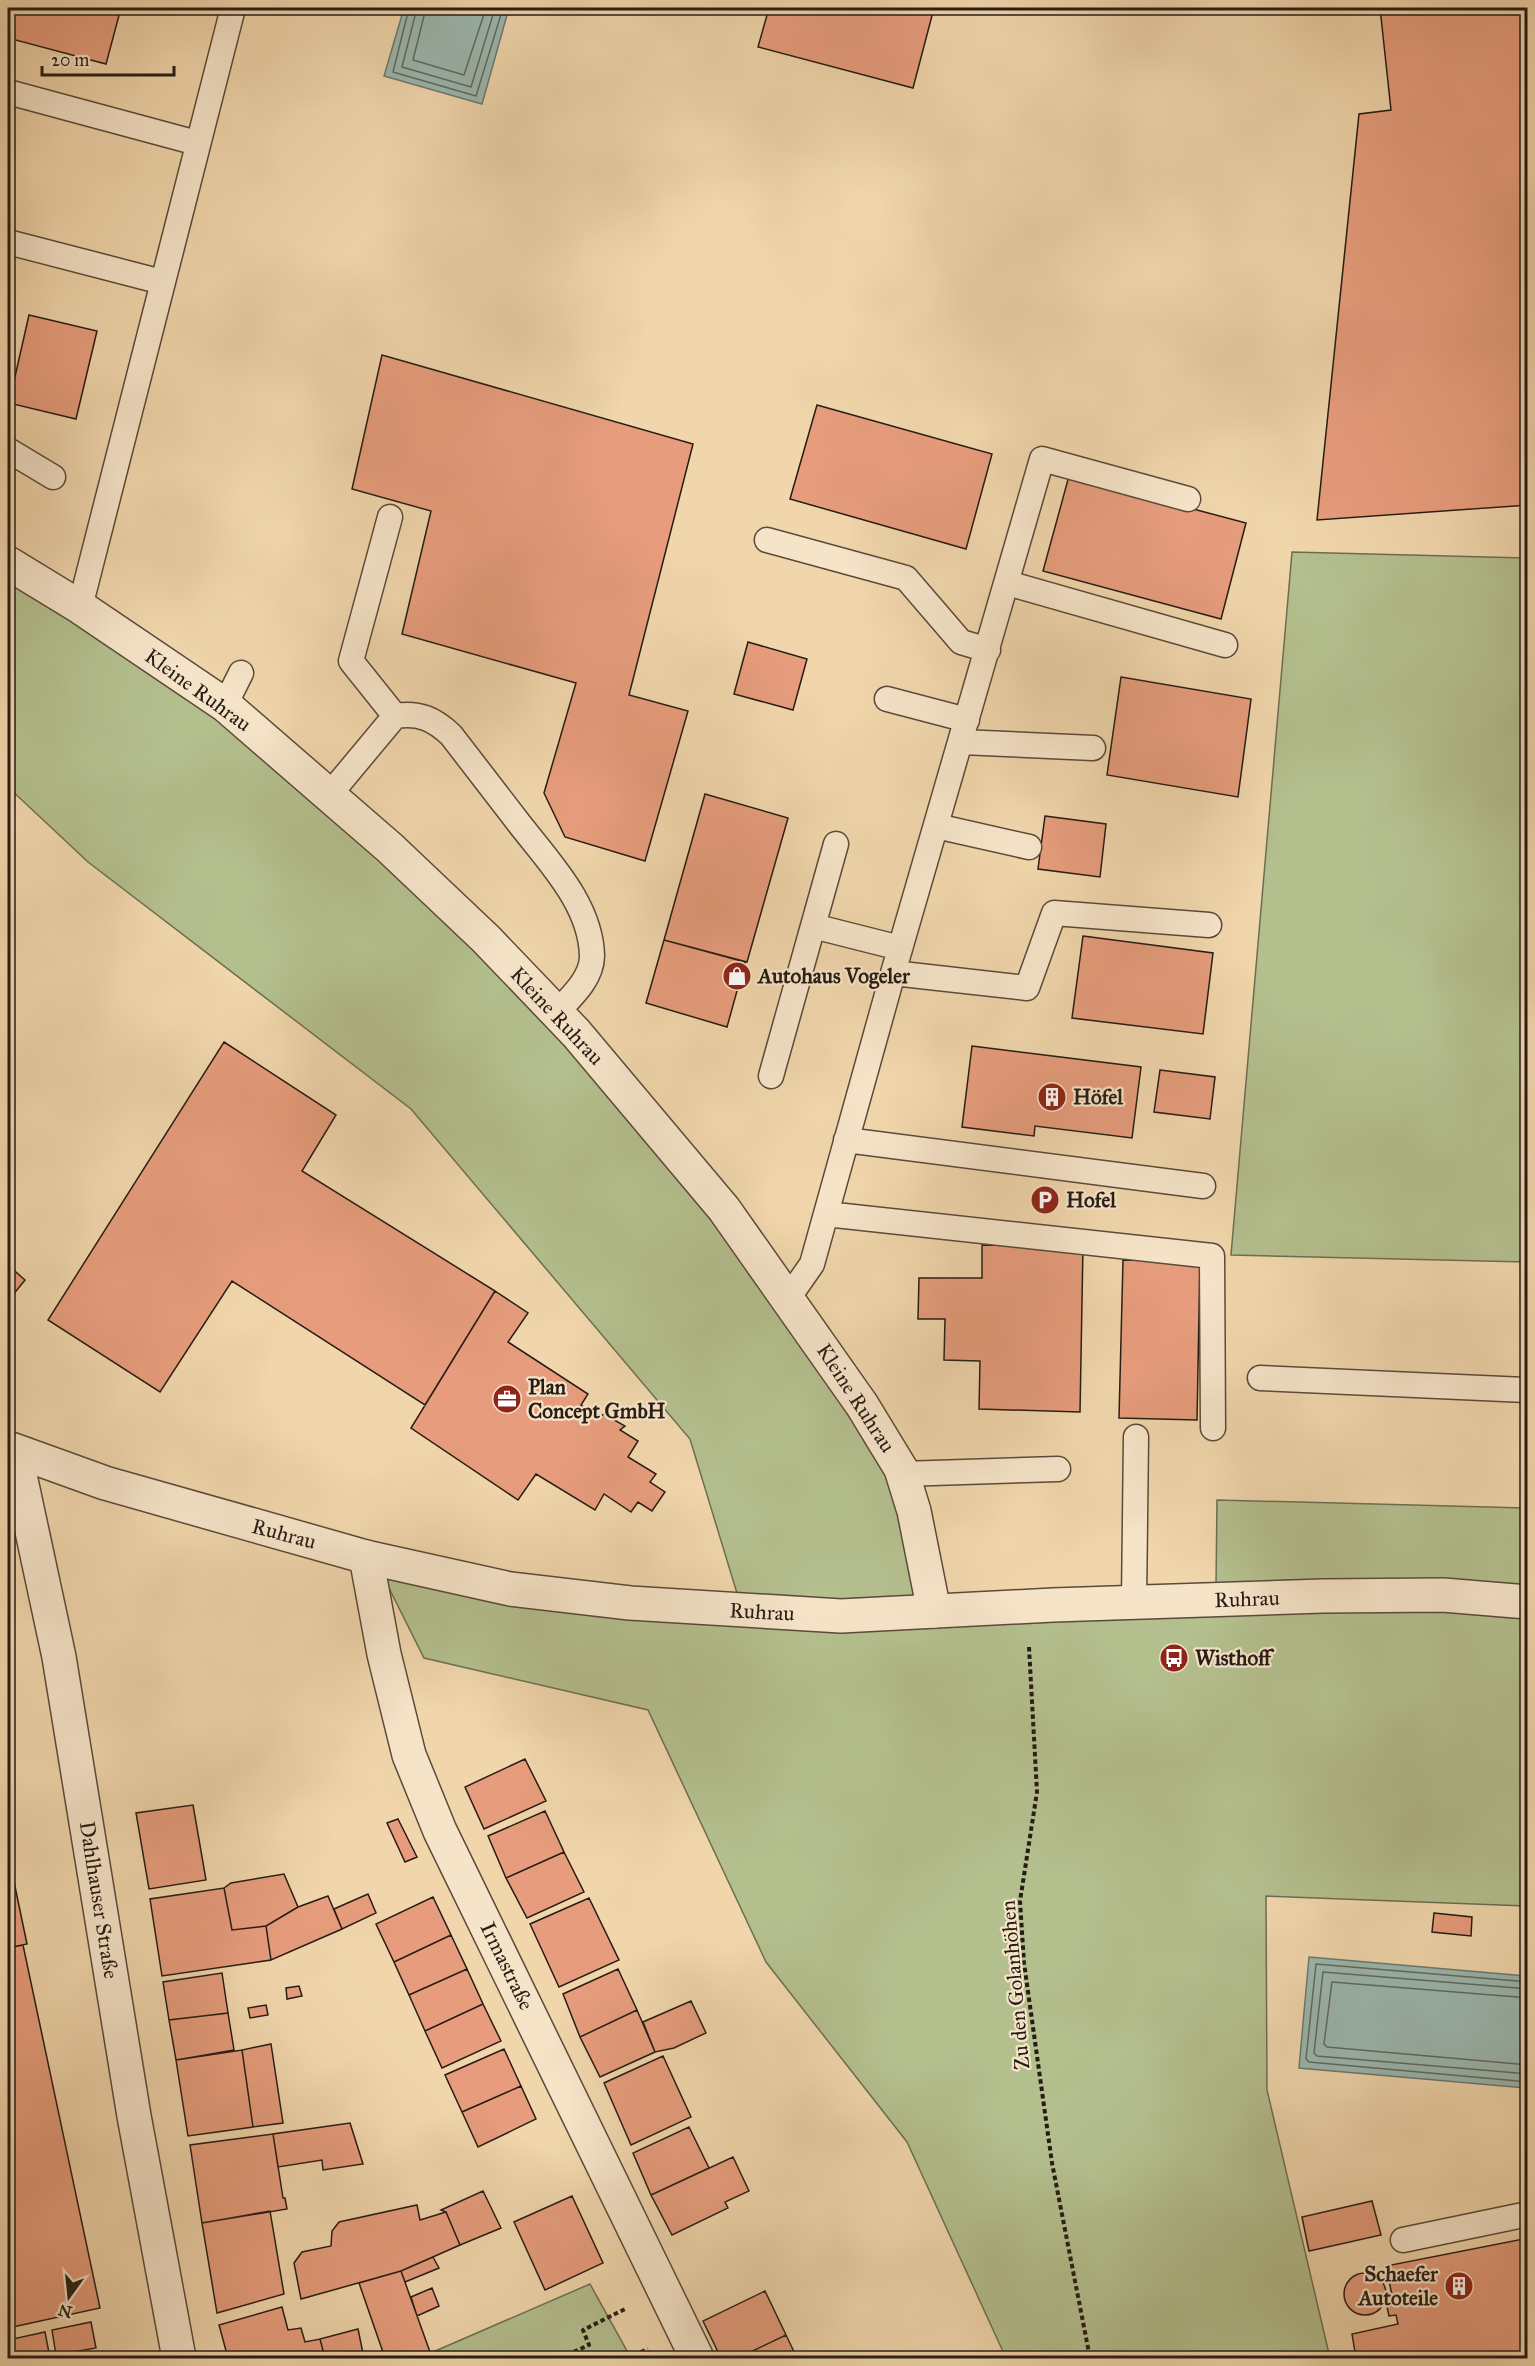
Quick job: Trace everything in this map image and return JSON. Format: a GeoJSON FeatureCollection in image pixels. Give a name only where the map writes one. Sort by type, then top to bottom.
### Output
{"type":"FeatureCollection","features":[{"type":"Feature","properties":{"kind":"street","name":"Kleine Ruhrau"},"geometry":{"type":"LineString","coordinates":[[8,563],[80,607],[225,705],[330,794],[486,939],[667,1138],[724,1209],[789,1297],[862,1405],[902,1474],[914,1511],[934,1611]]}},
{"type":"Feature","properties":{"kind":"street","name":"Ruhrau"},"geometry":{"type":"LineString","coordinates":[[11,1450],[116,1486],[366,1557],[510,1589],[630,1603],[841,1616],[1134,1602],[1443,1595],[1527,1602]]}},
{"type":"Feature","properties":{"kind":"street","name":"Dahlhauser Straße"},"geometry":{"type":"LineString","coordinates":[[11,1450],[59,1657],[134,2116],[179,2358]]}},
{"type":"Feature","properties":{"kind":"street","name":"Irmastraße"},"geometry":{"type":"LineString","coordinates":[[366,1557],[384,1654],[409,1755],[431,1810],[697,2358]]}},
{"type":"Feature","properties":{"kind":"lane"},"geometry":{"type":"LineString","coordinates":[[80,607],[232,8]]}},
{"type":"Feature","properties":{"kind":"lane"},"geometry":{"type":"LineString","coordinates":[[8,92],[197,143]]}},
{"type":"Feature","properties":{"kind":"lane"},"geometry":{"type":"LineString","coordinates":[[8,242],[162,282]]}},
{"type":"Feature","properties":{"kind":"lane"},"geometry":{"type":"LineString","coordinates":[[8,450],[53,477]]}},
{"type":"Feature","properties":{"kind":"lane"},"geometry":{"type":"LineString","coordinates":[[789,1297],[812,1264],[892,973],[1042,459],[1188,499]]}},
{"type":"Feature","properties":{"kind":"lane"},"geometry":{"type":"LineString","coordinates":[[390,517],[351,662],[395,716]]}},
{"type":"Feature","properties":{"kind":"lane"},"geometry":{"type":"LineString","coordinates":[[767,540],[906,578],[961,642],[988,650]]}},
{"type":"Feature","properties":{"kind":"lane"},"geometry":{"type":"LineString","coordinates":[[1007,583],[1225,645]]}},
{"type":"Feature","properties":{"kind":"lane"},"geometry":{"type":"LineString","coordinates":[[225,705],[241,673]]}},
{"type":"Feature","properties":{"kind":"lane"},"geometry":{"type":"LineString","coordinates":[[887,699],[964,731],[1093,748]]}},
{"type":"Feature","properties":{"kind":"lane"},"geometry":{"type":"LineString","coordinates":[[330,794],[395,716],[420,715],[437,722],[451,735],[570,889],[588,932],[592,958],[581,985],[556,1014]]}},
{"type":"Feature","properties":{"kind":"lane"},"geometry":{"type":"LineString","coordinates":[[936,826],[1029,847]]}},
{"type":"Feature","properties":{"kind":"lane"},"geometry":{"type":"LineString","coordinates":[[771,1076],[836,844]]}},
{"type":"Feature","properties":{"kind":"lane"},"geometry":{"type":"LineString","coordinates":[[892,973],[1027,988],[1054,913],[1209,926]]}},
{"type":"Feature","properties":{"kind":"lane"},"geometry":{"type":"LineString","coordinates":[[813,926],[900,948]]}},
{"type":"Feature","properties":{"kind":"lane"},"geometry":{"type":"LineString","coordinates":[[846,1140],[1203,1186]]}},
{"type":"Feature","properties":{"kind":"lane"},"geometry":{"type":"LineString","coordinates":[[826,1214],[1212,1256],[1213,1428]]}},
{"type":"Feature","properties":{"kind":"lane"},"geometry":{"type":"LineString","coordinates":[[1260,1378],[1527,1390]]}},
{"type":"Feature","properties":{"kind":"lane"},"geometry":{"type":"LineString","coordinates":[[1134,1602],[1136,1437]]}},
{"type":"Feature","properties":{"kind":"lane"},"geometry":{"type":"LineString","coordinates":[[902,1474],[1058,1469]]}},
{"type":"Feature","properties":{"kind":"lane"},"geometry":{"type":"LineString","coordinates":[[1402,2240],[1527,2214]]}},
{"type":"Feature","properties":{"kind":"path","name":"Zu den Golanhöhen"},"geometry":{"type":"LineString","coordinates":[[1026,1606],[1037,1792],[1020,1900],[1024,1963],[1052,2163],[1090,2358]]}},
{"type":"Feature","properties":{"kind":"path"},"geometry":{"type":"LineString","coordinates":[[560,2358],[589,2345],[583,2330],[627,2308]]}},
{"type":"Feature","properties":{"kind":"green space"},"geometry":{"type":"Polygon","coordinates":[[[1292,552],[1527,558],[1527,1262],[1231,1255],[1292,552]]]}},
{"type":"Feature","properties":{"kind":"green space"},"geometry":{"type":"Polygon","coordinates":[[[8,568],[329,799],[663,1139],[897,1476],[927,1604],[740,1603],[690,1439],[411,1109],[88,862],[8,787],[8,568]]]}},
{"type":"Feature","properties":{"kind":"green space"},"geometry":{"type":"Polygon","coordinates":[[[1217,1500],[1527,1508],[1527,1596],[1216,1586],[1217,1500]]]}},
{"type":"Feature","properties":{"kind":"green space"},"geometry":{"type":"Polygon","coordinates":[[[377,1564],[626,1610],[1444,1604],[1527,1612],[1527,1906],[1266,1896],[1267,2090],[1330,2358],[1006,2358],[907,2142],[766,1962],[648,1710],[424,1658],[377,1564]]]}},
{"type":"Feature","properties":{"kind":"green space"},"geometry":{"type":"Polygon","coordinates":[[[590,2284],[627,2351],[610,2358],[435,2358],[433,2352],[590,2284]]]}},
{"type":"Feature","properties":{"kind":"water"},"geometry":{"type":"Polygon","coordinates":[[[404,8],[509,8],[482,104],[384,76],[404,8]]]}},
{"type":"Feature","properties":{"kind":"water"},"geometry":{"type":"Polygon","coordinates":[[[1309,1957],[1527,1976],[1527,2088],[1299,2068],[1309,1957]]]}},
{"type":"Feature","properties":{"kind":"building"},"geometry":{"type":"Polygon","coordinates":[[[8,8],[121,8],[106,64],[8,38],[8,8]]]}},
{"type":"Feature","properties":{"kind":"building"},"geometry":{"type":"Polygon","coordinates":[[[769,8],[934,8],[913,88],[758,47],[769,8]]]}},
{"type":"Feature","properties":{"kind":"building"},"geometry":{"type":"Polygon","coordinates":[[[1380,8],[1528,8],[1528,505],[1317,520],[1359,114],[1391,110],[1380,8]]]}},
{"type":"Feature","properties":{"kind":"building"},"geometry":{"type":"Polygon","coordinates":[[[29,315],[97,331],[76,419],[9,403],[29,315]]]}},
{"type":"Feature","properties":{"kind":"building"},"geometry":{"type":"Polygon","coordinates":[[[382,355],[693,444],[629,695],[688,711],[645,861],[565,837],[544,793],[576,683],[402,634],[431,511],[352,489],[382,355]]]}},
{"type":"Feature","properties":{"kind":"building"},"geometry":{"type":"Polygon","coordinates":[[[817,405],[992,454],[966,549],[790,499],[817,405]]]}},
{"type":"Feature","properties":{"kind":"building"},"geometry":{"type":"Polygon","coordinates":[[[1069,476],[1246,523],[1221,619],[1043,571],[1069,476]]]}},
{"type":"Feature","properties":{"kind":"building"},"geometry":{"type":"Polygon","coordinates":[[[748,642],[807,659],[793,710],[734,694],[748,642]]]}},
{"type":"Feature","properties":{"kind":"building"},"geometry":{"type":"Polygon","coordinates":[[[1121,677],[1251,699],[1238,797],[1107,775],[1121,677]]]}},
{"type":"Feature","properties":{"kind":"building"},"geometry":{"type":"Polygon","coordinates":[[[705,794],[788,818],[747,962],[664,940],[705,794]]]}},
{"type":"Feature","properties":{"kind":"building"},"geometry":{"type":"Polygon","coordinates":[[[1045,816],[1106,824],[1100,877],[1038,869],[1045,816]]]}},
{"type":"Feature","properties":{"kind":"building"},"geometry":{"type":"Polygon","coordinates":[[[1083,936],[1213,953],[1203,1034],[1072,1018],[1083,936]]]}},
{"type":"Feature","properties":{"kind":"building"},"geometry":{"type":"Polygon","coordinates":[[[664,940],[745,962],[727,1027],[646,1003],[664,940]]]}},
{"type":"Feature","properties":{"kind":"building"},"geometry":{"type":"Polygon","coordinates":[[[224,1042],[336,1115],[302,1171],[495,1291],[425,1405],[232,1281],[160,1392],[48,1320],[224,1042]]]}},
{"type":"Feature","properties":{"kind":"building","name":"Höfel"},"geometry":{"type":"Polygon","coordinates":[[[972,1046],[1141,1067],[1132,1138],[1035,1126],[1034,1136],[962,1127],[972,1046]]]}},
{"type":"Feature","properties":{"kind":"building"},"geometry":{"type":"Polygon","coordinates":[[[1160,1070],[1215,1077],[1210,1119],[1154,1112],[1160,1070]]]}},
{"type":"Feature","properties":{"kind":"building"},"geometry":{"type":"Polygon","coordinates":[[[982,1245],[1083,1246],[1080,1412],[979,1409],[980,1361],[944,1360],[945,1319],[918,1319],[919,1278],[982,1278],[982,1245]]]}},
{"type":"Feature","properties":{"kind":"building"},"geometry":{"type":"Polygon","coordinates":[[[1123,1260],[1200,1261],[1197,1420],[1119,1418],[1123,1260]]]}},
{"type":"Feature","properties":{"kind":"building"},"geometry":{"type":"Polygon","coordinates":[[[8,1265],[25,1280],[8,1301],[8,1265]]]}},
{"type":"Feature","properties":{"kind":"building","name":"Plan Concept GmbH"},"geometry":{"type":"Polygon","coordinates":[[[495,1291],[528,1313],[508,1342],[588,1394],[581,1405],[599,1417],[604,1414],[625,1426],[620,1430],[638,1441],[628,1457],[656,1474],[650,1482],[665,1492],[652,1511],[638,1502],[631,1512],[604,1494],[595,1510],[536,1474],[518,1500],[411,1428],[495,1291]]]}},
{"type":"Feature","properties":{"kind":"building"},"geometry":{"type":"Polygon","coordinates":[[[525,1759],[546,1801],[484,1829],[465,1787],[525,1759]]]}},
{"type":"Feature","properties":{"kind":"building"},"geometry":{"type":"Polygon","coordinates":[[[193,1805],[206,1880],[149,1889],[136,1813],[193,1805]]]}},
{"type":"Feature","properties":{"kind":"building"},"geometry":{"type":"Polygon","coordinates":[[[545,1811],[564,1852],[506,1878],[488,1836],[545,1811]]]}},
{"type":"Feature","properties":{"kind":"building"},"geometry":{"type":"Polygon","coordinates":[[[398,1819],[417,1857],[405,1862],[387,1823],[398,1819]]]}},
{"type":"Feature","properties":{"kind":"building"},"geometry":{"type":"Polygon","coordinates":[[[564,1852],[584,1892],[527,1918],[506,1878],[564,1852]]]}},
{"type":"Feature","properties":{"kind":"building"},"geometry":{"type":"Polygon","coordinates":[[[8,1853],[27,1944],[8,1948],[8,1853]]]}},
{"type":"Feature","properties":{"kind":"building"},"geometry":{"type":"Polygon","coordinates":[[[284,1874],[298,1907],[266,1926],[232,1930],[224,1888],[231,1883],[284,1874]]]}},
{"type":"Feature","properties":{"kind":"building"},"geometry":{"type":"Polygon","coordinates":[[[224,1888],[232,1930],[266,1926],[271,1960],[162,1976],[150,1899],[224,1888]]]}},
{"type":"Feature","properties":{"kind":"building"},"geometry":{"type":"Polygon","coordinates":[[[368,1894],[376,1913],[342,1929],[334,1909],[368,1894]]]}},
{"type":"Feature","properties":{"kind":"building"},"geometry":{"type":"Polygon","coordinates":[[[328,1896],[342,1929],[271,1960],[266,1926],[298,1907],[328,1896]]]}},
{"type":"Feature","properties":{"kind":"building"},"geometry":{"type":"Polygon","coordinates":[[[433,1897],[451,1935],[394,1962],[376,1924],[433,1897]]]}},
{"type":"Feature","properties":{"kind":"building"},"geometry":{"type":"Polygon","coordinates":[[[589,1898],[619,1960],[559,1987],[530,1924],[589,1898]]]}},
{"type":"Feature","properties":{"kind":"building"},"geometry":{"type":"Polygon","coordinates":[[[1434,1913],[1472,1917],[1471,1936],[1432,1932],[1434,1913]]]}},
{"type":"Feature","properties":{"kind":"building"},"geometry":{"type":"Polygon","coordinates":[[[451,1935],[467,1969],[409,1995],[394,1962],[451,1935]]]}},
{"type":"Feature","properties":{"kind":"building"},"geometry":{"type":"Polygon","coordinates":[[[23,1945],[100,2308],[8,2328],[8,1948],[23,1945]]]}},
{"type":"Feature","properties":{"kind":"building"},"geometry":{"type":"Polygon","coordinates":[[[467,1969],[483,2004],[425,2031],[409,1995],[467,1969]]]}},
{"type":"Feature","properties":{"kind":"building"},"geometry":{"type":"Polygon","coordinates":[[[618,1969],[637,2010],[580,2037],[563,1994],[618,1969]]]}},
{"type":"Feature","properties":{"kind":"building"},"geometry":{"type":"Polygon","coordinates":[[[222,1973],[228,2013],[169,2020],[163,1982],[222,1973]]]}},
{"type":"Feature","properties":{"kind":"building"},"geometry":{"type":"Polygon","coordinates":[[[299,1986],[302,1996],[287,1999],[286,1988],[299,1986]]]}},
{"type":"Feature","properties":{"kind":"building"},"geometry":{"type":"Polygon","coordinates":[[[691,2001],[706,2033],[674,2048],[655,2052],[643,2022],[691,2001]]]}},
{"type":"Feature","properties":{"kind":"building"},"geometry":{"type":"Polygon","coordinates":[[[483,2004],[501,2041],[442,2068],[425,2031],[483,2004]]]}},
{"type":"Feature","properties":{"kind":"building"},"geometry":{"type":"Polygon","coordinates":[[[266,2005],[268,2015],[250,2018],[248,2008],[266,2005]]]}},
{"type":"Feature","properties":{"kind":"building"},"geometry":{"type":"Polygon","coordinates":[[[637,2010],[655,2052],[600,2077],[580,2037],[637,2010]]]}},
{"type":"Feature","properties":{"kind":"building"},"geometry":{"type":"Polygon","coordinates":[[[228,2013],[234,2050],[176,2060],[169,2020],[228,2013]]]}},
{"type":"Feature","properties":{"kind":"building"},"geometry":{"type":"Polygon","coordinates":[[[271,2044],[283,2123],[253,2127],[242,2050],[271,2044]]]}},
{"type":"Feature","properties":{"kind":"building"},"geometry":{"type":"Polygon","coordinates":[[[504,2049],[521,2086],[462,2112],[445,2075],[504,2049]]]}},
{"type":"Feature","properties":{"kind":"building"},"geometry":{"type":"Polygon","coordinates":[[[242,2050],[253,2127],[188,2136],[176,2060],[242,2050]]]}},
{"type":"Feature","properties":{"kind":"building"},"geometry":{"type":"Polygon","coordinates":[[[663,2056],[691,2117],[631,2145],[604,2083],[663,2056]]]}},
{"type":"Feature","properties":{"kind":"building"},"geometry":{"type":"Polygon","coordinates":[[[521,2086],[536,2119],[478,2147],[462,2112],[521,2086]]]}},
{"type":"Feature","properties":{"kind":"building"},"geometry":{"type":"Polygon","coordinates":[[[350,2123],[363,2164],[323,2170],[322,2160],[278,2167],[273,2134],[350,2123]]]}},
{"type":"Feature","properties":{"kind":"building"},"geometry":{"type":"Polygon","coordinates":[[[689,2127],[709,2168],[651,2195],[633,2153],[689,2127]]]}},
{"type":"Feature","properties":{"kind":"building"},"geometry":{"type":"Polygon","coordinates":[[[273,2134],[283,2198],[285,2198],[287,2209],[202,2223],[190,2145],[273,2134]]]}},
{"type":"Feature","properties":{"kind":"building"},"geometry":{"type":"Polygon","coordinates":[[[733,2157],[749,2191],[725,2202],[728,2208],[672,2235],[651,2195],[733,2157]]]}},
{"type":"Feature","properties":{"kind":"building"},"geometry":{"type":"Polygon","coordinates":[[[483,2191],[501,2228],[460,2245],[446,2212],[441,2210],[483,2191]]]}},
{"type":"Feature","properties":{"kind":"building"},"geometry":{"type":"Polygon","coordinates":[[[572,2196],[603,2263],[545,2290],[514,2222],[572,2196]]]}},
{"type":"Feature","properties":{"kind":"building"},"geometry":{"type":"Polygon","coordinates":[[[1372,2201],[1381,2235],[1309,2251],[1302,2217],[1372,2201]]]}},
{"type":"Feature","properties":{"kind":"building"},"geometry":{"type":"Polygon","coordinates":[[[417,2205],[420,2220],[446,2212],[460,2245],[401,2271],[301,2299],[294,2263],[302,2252],[331,2246],[332,2231],[339,2222],[417,2205]]]}},
{"type":"Feature","properties":{"kind":"building"},"geometry":{"type":"Polygon","coordinates":[[[270,2211],[284,2294],[217,2313],[202,2223],[270,2211]]]}},
{"type":"Feature","properties":{"kind":"building","name":"Schaefer Autoteile"},"geometry":{"type":"Polygon","coordinates":[[[1528,2238],[1528,2358],[1356,2358],[1352,2334],[1398,2324],[1396,2315],[1389,2316],[1387,2307],[1394,2305],[1386,2266],[1528,2238]]]}},
{"type":"Feature","properties":{"kind":"building"},"geometry":{"type":"Polygon","coordinates":[[[433,2257],[439,2268],[405,2282],[401,2271],[433,2257]]]}},
{"type":"Feature","properties":{"kind":"building"},"geometry":{"type":"Polygon","coordinates":[[[401,2271],[430,2352],[404,2358],[385,2358],[359,2283],[401,2271]]]}},
{"type":"Feature","properties":{"kind":"building"},"geometry":{"type":"Polygon","coordinates":[[[1365,2273],[1373,2274],[1380,2279],[1385,2286],[1385,2302],[1380,2309],[1373,2314],[1365,2315],[1357,2314],[1350,2309],[1345,2302],[1344,2294],[1345,2286],[1350,2279],[1357,2274],[1365,2273]]]}},
{"type":"Feature","properties":{"kind":"building"},"geometry":{"type":"Polygon","coordinates":[[[432,2288],[439,2306],[417,2316],[411,2297],[432,2288]]]}},
{"type":"Feature","properties":{"kind":"building"},"geometry":{"type":"Polygon","coordinates":[[[765,2291],[786,2335],[738,2358],[721,2358],[703,2321],[765,2291]]]}},
{"type":"Feature","properties":{"kind":"building"},"geometry":{"type":"Polygon","coordinates":[[[282,2307],[288,2330],[301,2328],[305,2342],[320,2339],[325,2358],[228,2358],[219,2325],[282,2307]]]}},
{"type":"Feature","properties":{"kind":"building"},"geometry":{"type":"Polygon","coordinates":[[[91,2322],[96,2348],[56,2355],[52,2330],[91,2322]]]}},
{"type":"Feature","properties":{"kind":"building"},"geometry":{"type":"Polygon","coordinates":[[[358,2329],[364,2358],[325,2358],[320,2339],[358,2329]]]}},
{"type":"Feature","properties":{"kind":"building"},"geometry":{"type":"Polygon","coordinates":[[[45,2332],[50,2358],[8,2358],[8,2340],[45,2332]]]}},
{"type":"Feature","properties":{"kind":"building"},"geometry":{"type":"Polygon","coordinates":[[[786,2335],[797,2358],[738,2358],[786,2335]]]}},
{"type":"Feature","properties":{"kind":"building"},"geometry":{"type":"Polygon","coordinates":[[[430,2352],[433,2358],[404,2358],[430,2352]]]}},
{"type":"Feature","properties":{"kind":"place","name":"Autohaus Vogeler"},"geometry":{"type":"Point","coordinates":[737,976]}},
{"type":"Feature","properties":{"kind":"place","name":"Höfel"},"geometry":{"type":"Point","coordinates":[1052,1097]}},
{"type":"Feature","properties":{"kind":"place","name":"Hofel"},"geometry":{"type":"Point","coordinates":[1045,1200]}},
{"type":"Feature","properties":{"kind":"place","name":"Plan Concept GmbH"},"geometry":{"type":"Point","coordinates":[507,1399]}},
{"type":"Feature","properties":{"kind":"place","name":"Wisthoff"},"geometry":{"type":"Point","coordinates":[1174,1658]}},
{"type":"Feature","properties":{"kind":"place","name":"Schaefer Autoteile"},"geometry":{"type":"Point","coordinates":[1459,2286]}}]}
